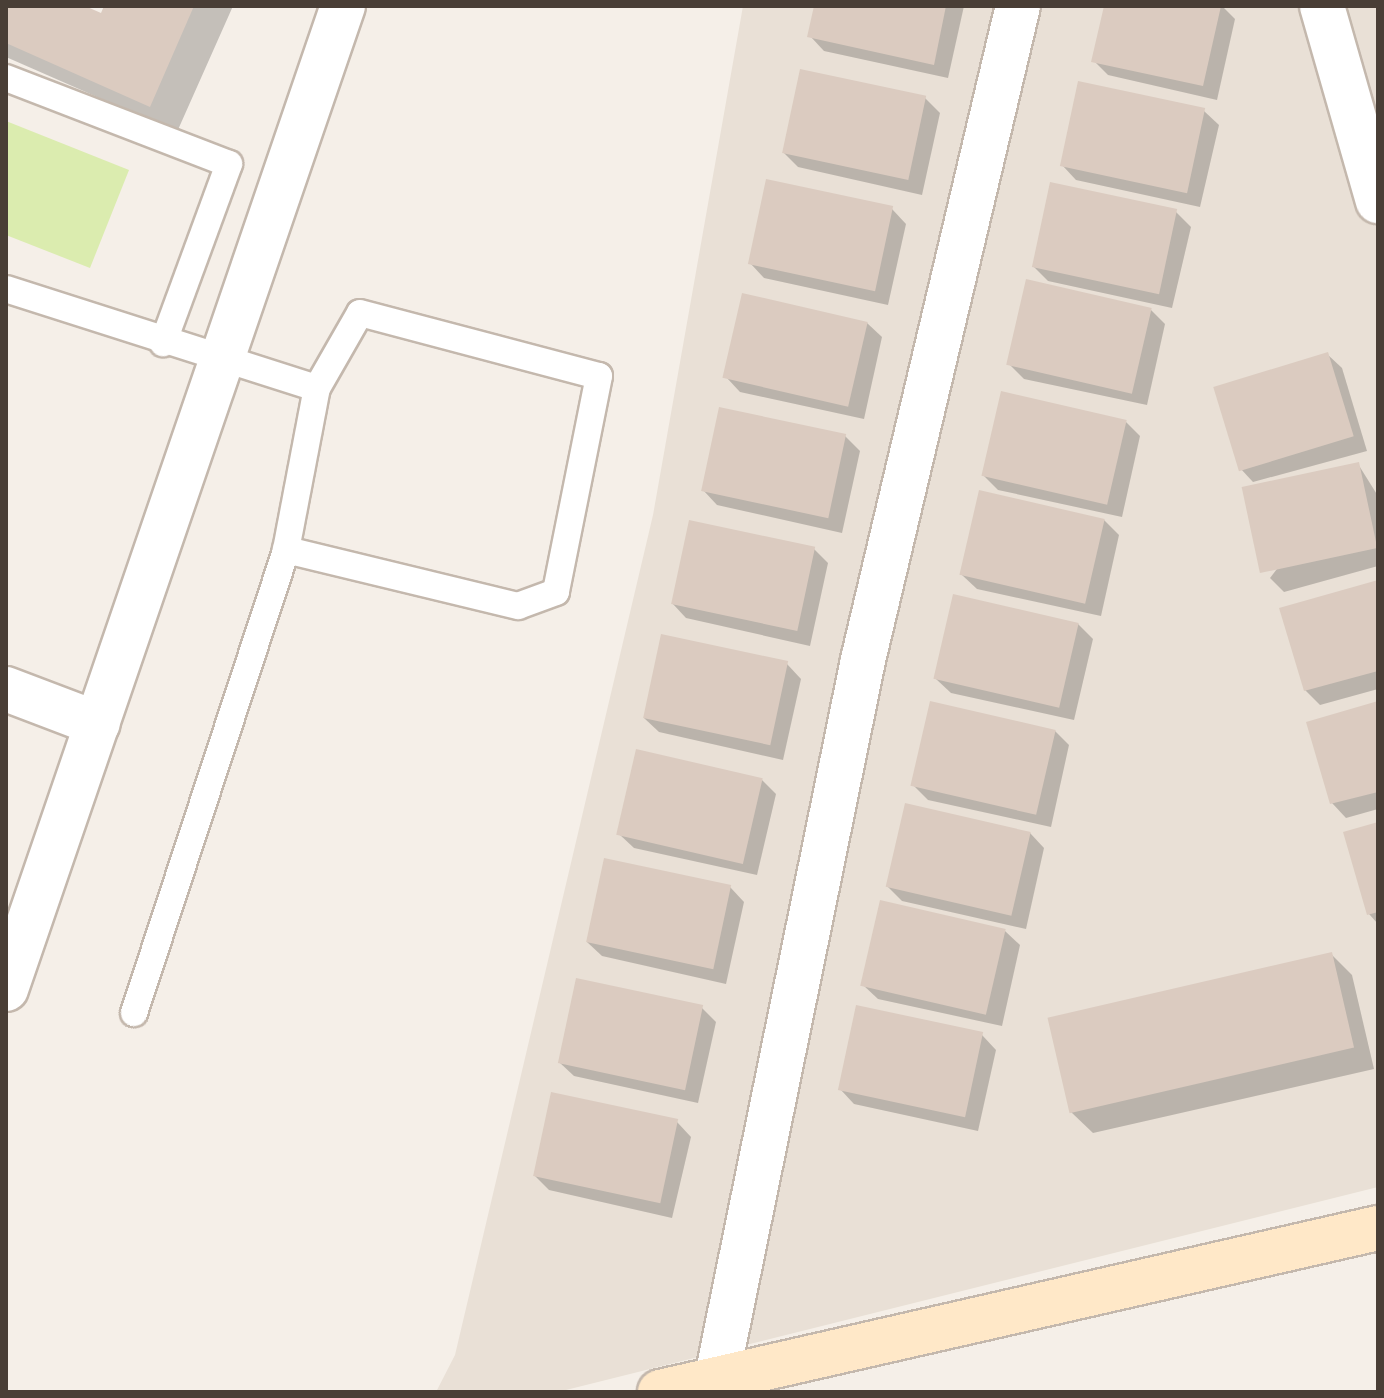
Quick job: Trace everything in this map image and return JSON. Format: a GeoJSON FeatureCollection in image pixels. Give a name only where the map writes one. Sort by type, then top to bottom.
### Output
{"type":"FeatureCollection","features":[{"type":"Feature","properties":{"kind":"main road"},"geometry":{"type":"LineString","coordinates":[[660,1392],[1378,1228]]}},
{"type":"Feature","properties":{"kind":"street"},"geometry":{"type":"LineString","coordinates":[[6,989],[98,724],[217,362],[343,6]]}},
{"type":"Feature","properties":{"kind":"street"},"geometry":{"type":"LineString","coordinates":[[717,1377],[863,660],[1018,6]]}},
{"type":"Feature","properties":{"kind":"street"},"geometry":{"type":"LineString","coordinates":[[1322,6],[1378,201]]}},
{"type":"Feature","properties":{"kind":"street"},"geometry":{"type":"LineString","coordinates":[[6,689],[98,724]]}},
{"type":"Feature","properties":{"kind":"lane"},"geometry":{"type":"LineString","coordinates":[[6,78],[229,164],[163,343]]}},
{"type":"Feature","properties":{"kind":"lane"},"geometry":{"type":"LineString","coordinates":[[6,289],[217,362],[317,388]]}},
{"type":"Feature","properties":{"kind":"lane"},"geometry":{"type":"LineString","coordinates":[[134,1013],[286,550],[317,388],[360,313],[599,376],[556,592],[518,606],[286,550]]}},
{"type":"Feature","properties":{"kind":"shaded area"},"geometry":{"type":"Polygon","coordinates":[[[743,6],[1378,6],[1378,1187],[558,1392],[436,1392],[455,1355],[653,515],[743,6]]]}},
{"type":"Feature","properties":{"kind":"green space"},"geometry":{"type":"Polygon","coordinates":[[[6,121],[129,170],[90,268],[6,235],[6,121]]]}},
{"type":"Feature","properties":{"kind":"building"},"geometry":{"type":"Polygon","coordinates":[[[6,6],[85,6],[101,13],[104,6],[194,6],[150,107],[6,43],[6,6]]]}},
{"type":"Feature","properties":{"kind":"building"},"geometry":{"type":"Polygon","coordinates":[[[814,6],[946,6],[934,65],[807,37],[814,6]]]}},
{"type":"Feature","properties":{"kind":"building"},"geometry":{"type":"Polygon","coordinates":[[[1104,6],[1221,6],[1203,86],[1091,62],[1104,6]]]}},
{"type":"Feature","properties":{"kind":"building"},"geometry":{"type":"Polygon","coordinates":[[[800,69],[926,96],[908,180],[782,153],[800,69]]]}},
{"type":"Feature","properties":{"kind":"building"},"geometry":{"type":"Polygon","coordinates":[[[1078,81],[1205,108],[1187,193],[1060,166],[1078,81]]]}},
{"type":"Feature","properties":{"kind":"building"},"geometry":{"type":"Polygon","coordinates":[[[766,179],[893,206],[875,291],[748,264],[766,179]]]}},
{"type":"Feature","properties":{"kind":"building"},"geometry":{"type":"Polygon","coordinates":[[[1050,182],[1177,209],[1159,294],[1032,267],[1050,182]]]}},
{"type":"Feature","properties":{"kind":"building"},"geometry":{"type":"Polygon","coordinates":[[[1026,279],[1152,308],[1132,394],[1006,365],[1026,279]]]}},
{"type":"Feature","properties":{"kind":"building"},"geometry":{"type":"Polygon","coordinates":[[[742,293],[868,322],[848,407],[722,378],[742,293]]]}},
{"type":"Feature","properties":{"kind":"building"},"geometry":{"type":"Polygon","coordinates":[[[1328,352],[1354,436],[1239,471],[1213,387],[1328,352]]]}},
{"type":"Feature","properties":{"kind":"building"},"geometry":{"type":"Polygon","coordinates":[[[1001,391],[1127,420],[1107,505],[981,476],[1001,391]]]}},
{"type":"Feature","properties":{"kind":"building"},"geometry":{"type":"Polygon","coordinates":[[[719,407],[846,434],[828,518],[701,491],[719,407]]]}},
{"type":"Feature","properties":{"kind":"building"},"geometry":{"type":"Polygon","coordinates":[[[1359,462],[1377,548],[1260,573],[1242,487],[1359,462]]]}},
{"type":"Feature","properties":{"kind":"building"},"geometry":{"type":"Polygon","coordinates":[[[979,490],[1105,519],[1085,604],[959,575],[979,490]]]}},
{"type":"Feature","properties":{"kind":"building"},"geometry":{"type":"Polygon","coordinates":[[[689,520],[815,547],[797,631],[671,604],[689,520]]]}},
{"type":"Feature","properties":{"kind":"building"},"geometry":{"type":"Polygon","coordinates":[[[1378,580],[1378,671],[1304,691],[1279,608],[1378,580]]]}},
{"type":"Feature","properties":{"kind":"building"},"geometry":{"type":"Polygon","coordinates":[[[953,594],[1079,623],[1059,708],[933,679],[953,594]]]}},
{"type":"Feature","properties":{"kind":"building"},"geometry":{"type":"Polygon","coordinates":[[[661,634],[788,661],[770,745],[643,718],[661,634]]]}},
{"type":"Feature","properties":{"kind":"building"},"geometry":{"type":"Polygon","coordinates":[[[930,701],[1056,730],[1036,815],[910,786],[930,701]]]}},
{"type":"Feature","properties":{"kind":"building"},"geometry":{"type":"Polygon","coordinates":[[[1378,701],[1378,792],[1330,804],[1306,722],[1378,701]]]}},
{"type":"Feature","properties":{"kind":"building"},"geometry":{"type":"Polygon","coordinates":[[[636,749],[763,778],[743,864],[616,835],[636,749]]]}},
{"type":"Feature","properties":{"kind":"building"},"geometry":{"type":"Polygon","coordinates":[[[905,803],[1031,832],[1011,916],[886,887],[905,803]]]}},
{"type":"Feature","properties":{"kind":"building"},"geometry":{"type":"Polygon","coordinates":[[[1378,822],[1378,912],[1367,915],[1343,832],[1378,822]]]}},
{"type":"Feature","properties":{"kind":"building"},"geometry":{"type":"Polygon","coordinates":[[[604,858],[731,885],[713,969],[586,942],[604,858]]]}},
{"type":"Feature","properties":{"kind":"building"},"geometry":{"type":"Polygon","coordinates":[[[880,900],[1006,929],[986,1015],[860,986],[880,900]]]}},
{"type":"Feature","properties":{"kind":"building"},"geometry":{"type":"Polygon","coordinates":[[[1332,952],[1354,1047],[1070,1113],[1047,1018],[1332,952]]]}},
{"type":"Feature","properties":{"kind":"building"},"geometry":{"type":"Polygon","coordinates":[[[576,978],[703,1005],[685,1090],[558,1063],[576,978]]]}},
{"type":"Feature","properties":{"kind":"building"},"geometry":{"type":"Polygon","coordinates":[[[856,1005],[983,1032],[965,1117],[838,1090],[856,1005]]]}},
{"type":"Feature","properties":{"kind":"building"},"geometry":{"type":"Polygon","coordinates":[[[551,1092],[678,1119],[660,1203],[533,1176],[551,1092]]]}}]}
